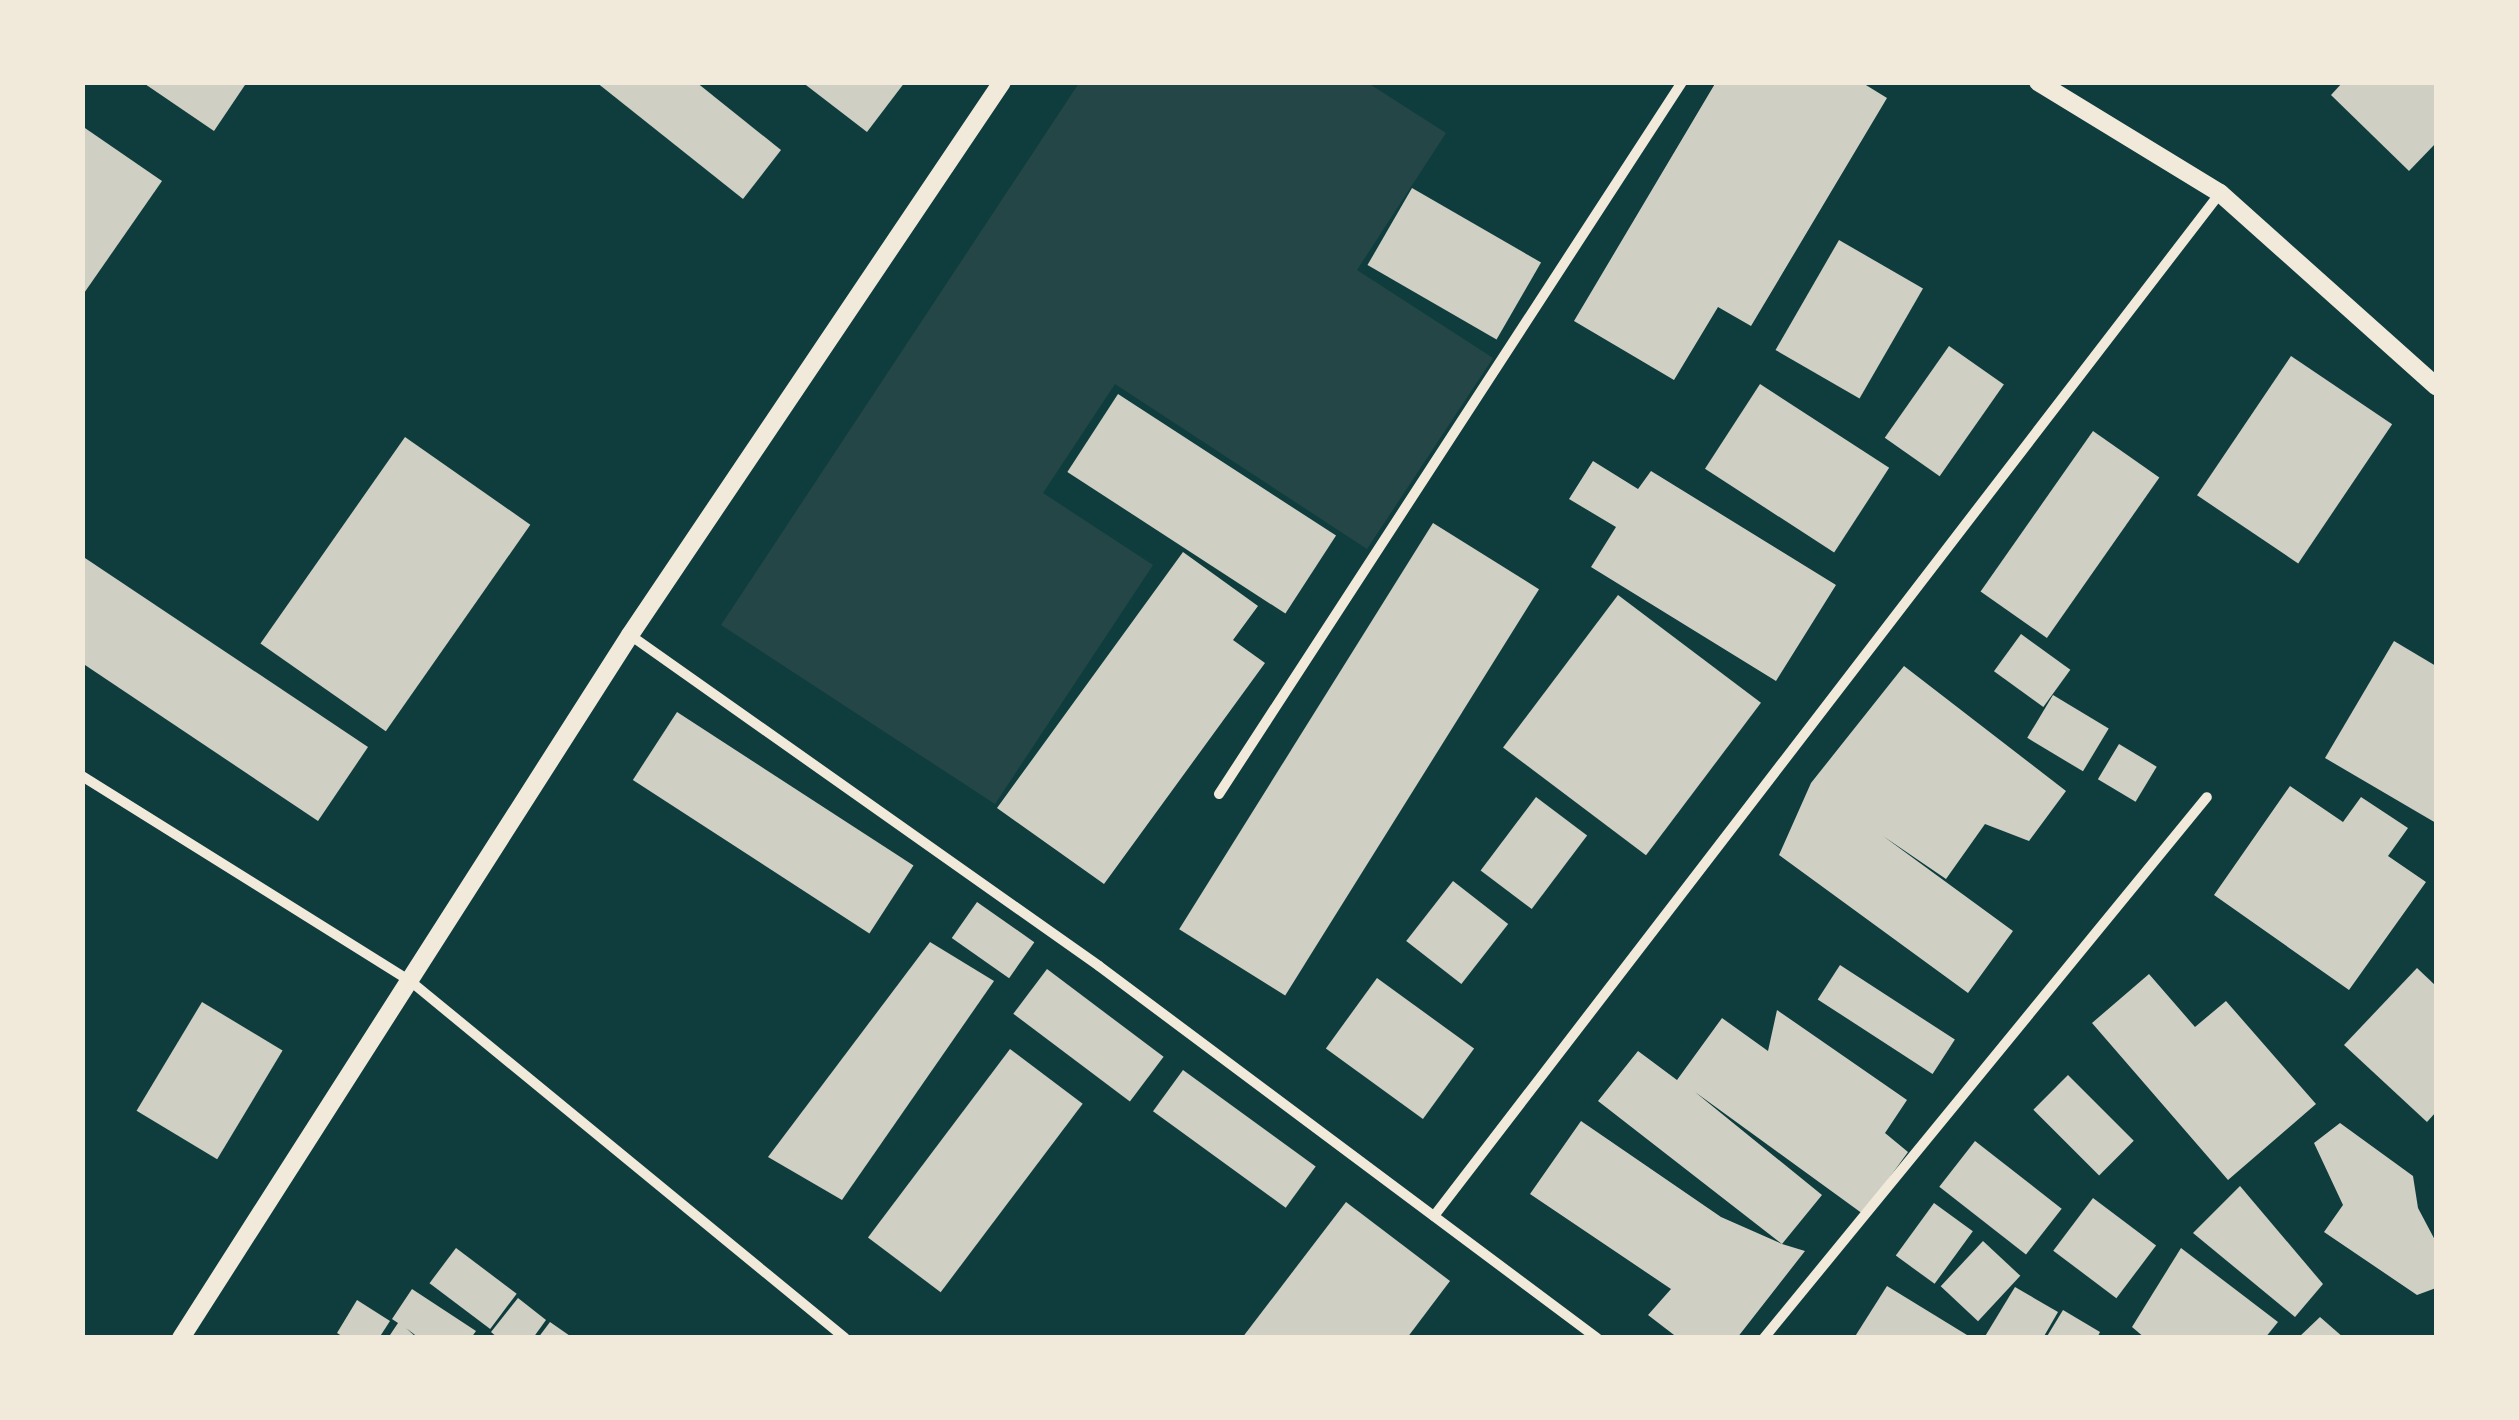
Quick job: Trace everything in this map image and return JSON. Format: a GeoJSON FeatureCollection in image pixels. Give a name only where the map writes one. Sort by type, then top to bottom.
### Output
{"type":"FeatureCollection","features":[{"type":"Feature","properties":{"kind":"street"},"geometry":{"type":"LineString","coordinates":[[180,1338],[630,635],[1002,82]]}},
{"type":"Feature","properties":{"kind":"street"},"geometry":{"type":"LineString","coordinates":[[1219,794],[1682,82]]}},
{"type":"Feature","properties":{"kind":"street"},"geometry":{"type":"LineString","coordinates":[[2038,82],[2220,192],[2436,386]]}},
{"type":"Feature","properties":{"kind":"street"},"geometry":{"type":"LineString","coordinates":[[1434,1216],[2220,192]]}},
{"type":"Feature","properties":{"kind":"street"},"geometry":{"type":"LineString","coordinates":[[630,635],[1100,966],[1596,1338]]}},
{"type":"Feature","properties":{"kind":"street"},"geometry":{"type":"LineString","coordinates":[[82,776],[409,980],[845,1338]]}},
{"type":"Feature","properties":{"kind":"street"},"geometry":{"type":"LineString","coordinates":[[1764,1338],[2207,796]]}},
{"type":"Feature","properties":{"kind":"shaded area"},"geometry":{"type":"Polygon","coordinates":[[[1079,83],[1368,83],[1446,133],[1357,270],[1493,358],[1367,549],[1115,384],[1043,493],[1153,565],[995,804],[721,625],[1079,83]]]}},
{"type":"Feature","properties":{"kind":"building"},"geometry":{"type":"Polygon","coordinates":[[[142,82],[247,82],[214,131],[142,82]]]}},
{"type":"Feature","properties":{"kind":"building"},"geometry":{"type":"Polygon","coordinates":[[[596,82],[696,82],[781,150],[743,199],[596,82]]]}},
{"type":"Feature","properties":{"kind":"building"},"geometry":{"type":"Polygon","coordinates":[[[802,82],[905,82],[867,132],[802,82]]]}},
{"type":"Feature","properties":{"kind":"building"},"geometry":{"type":"Polygon","coordinates":[[[1716,82],[1861,82],[1887,98],[1751,326],[1718,307],[1674,380],[1574,321],[1716,82]]]}},
{"type":"Feature","properties":{"kind":"building"},"geometry":{"type":"Polygon","coordinates":[[[2343,82],[2436,82],[2436,143],[2409,171],[2331,95],[2343,82]]]}},
{"type":"Feature","properties":{"kind":"building"},"geometry":{"type":"Polygon","coordinates":[[[82,126],[162,181],[82,296],[82,126]]]}},
{"type":"Feature","properties":{"kind":"building"},"geometry":{"type":"Polygon","coordinates":[[[1412,188],[1541,262],[1497,340],[1368,265],[1412,188]]]}},
{"type":"Feature","properties":{"kind":"building"},"geometry":{"type":"Polygon","coordinates":[[[1839,240],[1923,289],[1860,398],[1776,350],[1839,240]]]}},
{"type":"Feature","properties":{"kind":"building"},"geometry":{"type":"Polygon","coordinates":[[[1949,346],[2004,384],[1940,476],[1885,438],[1949,346]]]}},
{"type":"Feature","properties":{"kind":"building"},"geometry":{"type":"Polygon","coordinates":[[[2291,356],[2392,424],[2298,563],[2197,495],[2291,356]]]}},
{"type":"Feature","properties":{"kind":"building"},"geometry":{"type":"Polygon","coordinates":[[[1760,384],[1889,468],[1834,553],[1705,469],[1760,384]]]}},
{"type":"Feature","properties":{"kind":"building"},"geometry":{"type":"Polygon","coordinates":[[[1118,394],[1336,536],[1285,614],[1067,472],[1118,394]]]}},
{"type":"Feature","properties":{"kind":"building"},"geometry":{"type":"Polygon","coordinates":[[[2093,431],[2159,477],[2047,638],[1981,592],[2093,431]]]}},
{"type":"Feature","properties":{"kind":"building"},"geometry":{"type":"Polygon","coordinates":[[[405,437],[530,525],[386,731],[260,643],[405,437]]]}},
{"type":"Feature","properties":{"kind":"building"},"geometry":{"type":"Polygon","coordinates":[[[1593,461],[1638,489],[1651,471],[1836,585],[1776,681],[1591,567],[1616,527],[1569,499],[1593,461]]]}},
{"type":"Feature","properties":{"kind":"building"},"geometry":{"type":"Polygon","coordinates":[[[1433,523],[1539,589],[1285,995],[1179,929],[1433,523]]]}},
{"type":"Feature","properties":{"kind":"building"},"geometry":{"type":"Polygon","coordinates":[[[1183,552],[1258,606],[1233,640],[1265,663],[1104,884],[997,808],[1183,552]]]}},
{"type":"Feature","properties":{"kind":"building"},"geometry":{"type":"Polygon","coordinates":[[[82,556],[368,747],[318,821],[82,663],[82,556]]]}},
{"type":"Feature","properties":{"kind":"building"},"geometry":{"type":"Polygon","coordinates":[[[1618,595],[1761,703],[1646,855],[1503,748],[1618,595]]]}},
{"type":"Feature","properties":{"kind":"building"},"geometry":{"type":"Polygon","coordinates":[[[2021,634],[2070,670],[2043,707],[1994,671],[2021,634]]]}},
{"type":"Feature","properties":{"kind":"building"},"geometry":{"type":"Polygon","coordinates":[[[2394,641],[2436,666],[2436,823],[2325,758],[2394,641]]]}},
{"type":"Feature","properties":{"kind":"building"},"geometry":{"type":"Polygon","coordinates":[[[1904,666],[2066,791],[2029,841],[1985,824],[1946,879],[1883,836],[2013,931],[1968,993],[1779,855],[1811,783],[1904,666]]]}},
{"type":"Feature","properties":{"kind":"building"},"geometry":{"type":"Polygon","coordinates":[[[2053,695],[2109,728],[2083,771],[2027,738],[2053,695]]]}},
{"type":"Feature","properties":{"kind":"building"},"geometry":{"type":"Polygon","coordinates":[[[677,712],[914,866],[869,934],[633,780],[677,712]]]}},
{"type":"Feature","properties":{"kind":"building"},"geometry":{"type":"Polygon","coordinates":[[[2119,744],[2157,767],[2136,802],[2098,779],[2119,744]]]}},
{"type":"Feature","properties":{"kind":"building"},"geometry":{"type":"Polygon","coordinates":[[[2290,786],[2343,822],[2361,797],[2408,828],[2388,856],[2426,882],[2349,990],[2214,895],[2290,786]]]}},
{"type":"Feature","properties":{"kind":"building"},"geometry":{"type":"Polygon","coordinates":[[[1536,797],[1587,836],[1532,909],[1481,870],[1536,797]]]}},
{"type":"Feature","properties":{"kind":"building"},"geometry":{"type":"Polygon","coordinates":[[[1453,881],[1508,924],[1461,984],[1406,941],[1453,881]]]}},
{"type":"Feature","properties":{"kind":"building"},"geometry":{"type":"Polygon","coordinates":[[[977,902],[1034,942],[1009,978],[952,938],[977,902]]]}},
{"type":"Feature","properties":{"kind":"building"},"geometry":{"type":"Polygon","coordinates":[[[930,942],[994,981],[842,1200],[768,1157],[930,942]]]}},
{"type":"Feature","properties":{"kind":"building"},"geometry":{"type":"Polygon","coordinates":[[[1840,965],[1955,1040],[1933,1074],[1818,999],[1840,965]]]}},
{"type":"Feature","properties":{"kind":"building"},"geometry":{"type":"Polygon","coordinates":[[[2417,968],[2436,986],[2436,1112],[2427,1122],[2344,1045],[2417,968]]]}},
{"type":"Feature","properties":{"kind":"building"},"geometry":{"type":"Polygon","coordinates":[[[1047,969],[1164,1057],[1130,1102],[1013,1014],[1047,969]]]}},
{"type":"Feature","properties":{"kind":"building"},"geometry":{"type":"Polygon","coordinates":[[[2149,974],[2195,1027],[2226,1001],[2316,1104],[2228,1180],[2092,1023],[2149,974]]]}},
{"type":"Feature","properties":{"kind":"building"},"geometry":{"type":"Polygon","coordinates":[[[1377,978],[1474,1049],[1423,1119],[1326,1048],[1377,978]]]}},
{"type":"Feature","properties":{"kind":"building"},"geometry":{"type":"Polygon","coordinates":[[[202,1002],[283,1050],[217,1159],[137,1111],[202,1002]]]}},
{"type":"Feature","properties":{"kind":"building"},"geometry":{"type":"Polygon","coordinates":[[[1777,1010],[1907,1100],[1885,1133],[1908,1152],[1863,1214],[1695,1092],[1822,1195],[1782,1244],[1598,1101],[1638,1051],[1677,1080],[1722,1018],[1768,1051],[1777,1010]]]}},
{"type":"Feature","properties":{"kind":"building"},"geometry":{"type":"Polygon","coordinates":[[[1010,1049],[1083,1104],[941,1292],[868,1237],[1010,1049]]]}},
{"type":"Feature","properties":{"kind":"building"},"geometry":{"type":"Polygon","coordinates":[[[1183,1070],[1316,1166],[1286,1208],[1153,1111],[1183,1070]]]}},
{"type":"Feature","properties":{"kind":"building"},"geometry":{"type":"Polygon","coordinates":[[[2068,1075],[2134,1141],[2099,1175],[2033,1110],[2068,1075]]]}},
{"type":"Feature","properties":{"kind":"building"},"geometry":{"type":"Polygon","coordinates":[[[1581,1121],[1721,1217],[1805,1251],[1737,1338],[1678,1338],[1648,1315],[1671,1289],[1530,1194],[1581,1121]]]}},
{"type":"Feature","properties":{"kind":"building"},"geometry":{"type":"Polygon","coordinates":[[[2340,1123],[2413,1176],[2418,1208],[2436,1242],[2436,1288],[2417,1295],[2324,1232],[2343,1205],[2314,1143],[2340,1123]]]}},
{"type":"Feature","properties":{"kind":"building"},"geometry":{"type":"Polygon","coordinates":[[[1975,1141],[2062,1209],[2026,1254],[1939,1187],[1975,1141]]]}},
{"type":"Feature","properties":{"kind":"building"},"geometry":{"type":"Polygon","coordinates":[[[2240,1186],[2323,1284],[2295,1317],[2193,1233],[2240,1186]]]}},
{"type":"Feature","properties":{"kind":"building"},"geometry":{"type":"Polygon","coordinates":[[[2093,1198],[2156,1246],[2116,1298],[2053,1251],[2093,1198]]]}},
{"type":"Feature","properties":{"kind":"building"},"geometry":{"type":"Polygon","coordinates":[[[1346,1202],[1450,1281],[1407,1338],[1242,1338],[1346,1202]]]}},
{"type":"Feature","properties":{"kind":"building"},"geometry":{"type":"Polygon","coordinates":[[[1934,1203],[1973,1231],[1935,1284],[1896,1256],[1934,1203]]]}},
{"type":"Feature","properties":{"kind":"building"},"geometry":{"type":"Polygon","coordinates":[[[1983,1241],[2020,1276],[1978,1321],[1941,1286],[1983,1241]]]}},
{"type":"Feature","properties":{"kind":"building"},"geometry":{"type":"Polygon","coordinates":[[[456,1248],[517,1294],[490,1329],[430,1283],[456,1248]]]}},
{"type":"Feature","properties":{"kind":"building"},"geometry":{"type":"Polygon","coordinates":[[[2181,1248],[2278,1322],[2265,1338],[2145,1338],[2132,1327],[2181,1248]]]}},
{"type":"Feature","properties":{"kind":"building"},"geometry":{"type":"Polygon","coordinates":[[[1887,1286],[1967,1335],[1854,1338],[1887,1286]]]}},
{"type":"Feature","properties":{"kind":"building"},"geometry":{"type":"Polygon","coordinates":[[[2015,1287],[2058,1312],[2043,1338],[1984,1338],[2015,1287]]]}},
{"type":"Feature","properties":{"kind":"building"},"geometry":{"type":"Polygon","coordinates":[[[412,1289],[476,1331],[471,1338],[419,1338],[406,1328],[417,1338],[388,1338],[398,1323],[392,1319],[412,1289]]]}},
{"type":"Feature","properties":{"kind":"building"},"geometry":{"type":"Polygon","coordinates":[[[518,1298],[546,1320],[533,1338],[498,1338],[491,1332],[518,1298]]]}},
{"type":"Feature","properties":{"kind":"building"},"geometry":{"type":"Polygon","coordinates":[[[357,1300],[390,1321],[379,1338],[345,1338],[337,1333],[357,1300]]]}},
{"type":"Feature","properties":{"kind":"building"},"geometry":{"type":"Polygon","coordinates":[[[2063,1310],[2100,1332],[2097,1338],[2046,1338],[2063,1310]]]}},
{"type":"Feature","properties":{"kind":"building"},"geometry":{"type":"Polygon","coordinates":[[[2320,1317],[2344,1338],[2298,1338],[2320,1317]]]}},
{"type":"Feature","properties":{"kind":"building"},"geometry":{"type":"Polygon","coordinates":[[[550,1322],[573,1338],[538,1338],[550,1322]]]}}]}
